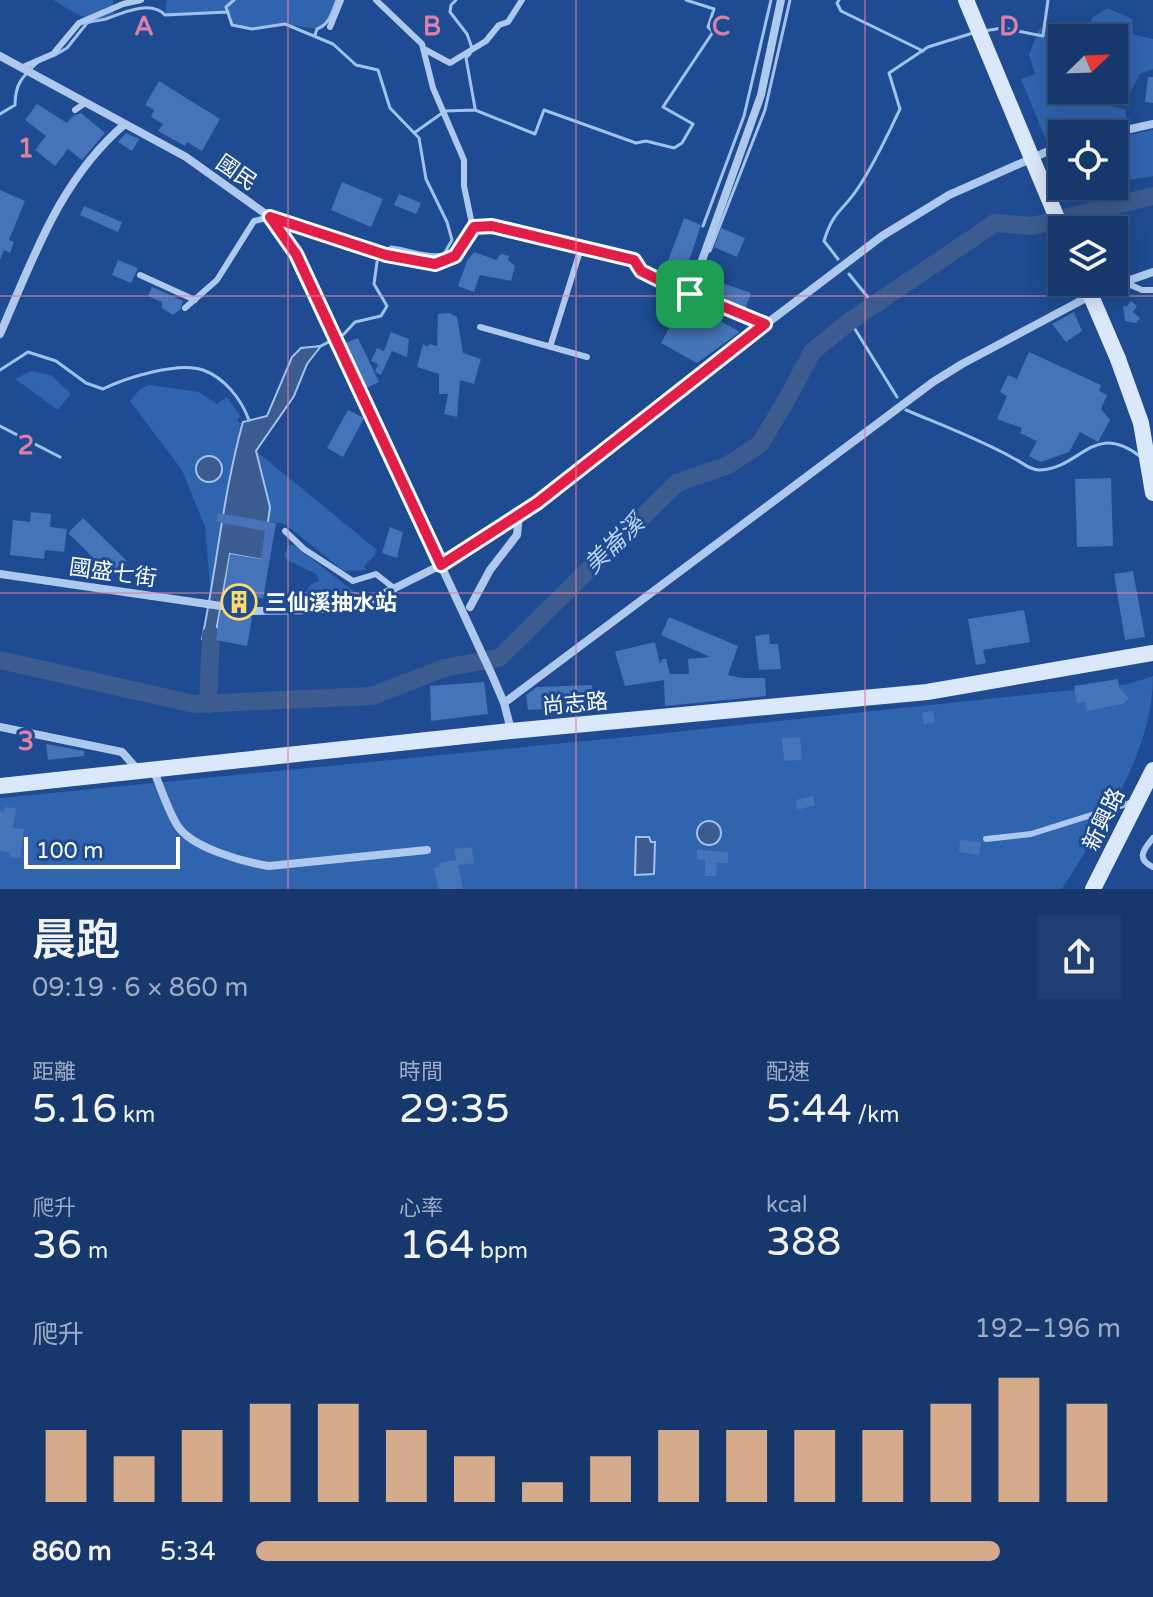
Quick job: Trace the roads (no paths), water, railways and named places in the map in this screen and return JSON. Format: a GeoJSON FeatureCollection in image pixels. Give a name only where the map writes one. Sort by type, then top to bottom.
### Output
{"type":"FeatureCollection","features":[{"type":"Feature","properties":{"kind":"street"},"geometry":{"type":"LineString","coordinates":[[690,294],[761,95],[781,0]]}},
{"type":"Feature","properties":{"kind":"street"},"geometry":{"type":"LineString","coordinates":[[966,0],[1056,216]]}},
{"type":"Feature","properties":{"kind":"street","name":"國民"},"geometry":{"type":"LineString","coordinates":[[0,56],[186,157],[270,217],[296,254],[492,675],[511,731]]}},
{"type":"Feature","properties":{"kind":"street"},"geometry":{"type":"LineString","coordinates":[[0,334],[49,222],[70,185],[107,139],[125,124]]}},
{"type":"Feature","properties":{"kind":"street"},"geometry":{"type":"LineString","coordinates":[[1128,130],[1153,124]]}},
{"type":"Feature","properties":{"kind":"street"},"geometry":{"type":"LineString","coordinates":[[253,611],[338,607],[367,602],[441,565],[519,515],[882,236],[949,195],[1048,151]]}},
{"type":"Feature","properties":{"kind":"street"},"geometry":{"type":"LineString","coordinates":[[270,217],[386,255],[435,264],[455,256],[473,229],[492,226],[634,260],[641,271],[765,324]]}},
{"type":"Feature","properties":{"kind":"street"},"geometry":{"type":"LineString","coordinates":[[1128,282],[1153,272]]}},
{"type":"Feature","properties":{"kind":"street"},"geometry":{"type":"LineString","coordinates":[[504,703],[933,382],[1090,296]]}},
{"type":"Feature","properties":{"kind":"street"},"geometry":{"type":"LineString","coordinates":[[1091,296],[1141,423],[1153,493]]}},
{"type":"Feature","properties":{"kind":"street"},"geometry":{"type":"LineString","coordinates":[[470,607],[490,570],[517,535],[519,515]]}},
{"type":"Feature","properties":{"kind":"street","name":"國盛七街"},"geometry":{"type":"LineString","coordinates":[[0,574],[221,606]]}},
{"type":"Feature","properties":{"kind":"street","name":"尚志路"},"geometry":{"type":"LineString","coordinates":[[0,786],[511,731],[927,692],[1153,653]]}},
{"type":"Feature","properties":{"kind":"street"},"geometry":{"type":"LineString","coordinates":[[0,727],[122,752],[146,771],[184,833],[218,853],[251,863],[269,866],[427,850]]}},
{"type":"Feature","properties":{"kind":"street","name":"新興路"},"geometry":{"type":"LineString","coordinates":[[1093,889],[1153,770]]}},
{"type":"Feature","properties":{"kind":"lane"},"geometry":{"type":"LineString","coordinates":[[23,67],[53,54],[79,23],[123,4],[141,0]]}},
{"type":"Feature","properties":{"kind":"lane"},"geometry":{"type":"LineString","coordinates":[[330,27],[341,0]]}},
{"type":"Feature","properties":{"kind":"lane"},"geometry":{"type":"LineString","coordinates":[[376,0],[416,37],[423,48],[433,88],[464,160],[464,186],[473,229]]}},
{"type":"Feature","properties":{"kind":"lane"},"geometry":{"type":"LineString","coordinates":[[423,48],[450,63],[494,33],[499,25],[508,22],[522,0]]}},
{"type":"Feature","properties":{"kind":"lane"},"geometry":{"type":"LineString","coordinates":[[75,110],[85,103]]}},
{"type":"Feature","properties":{"kind":"lane"},"geometry":{"type":"LineString","coordinates":[[185,308],[217,280],[254,221],[270,217]]}},
{"type":"Feature","properties":{"kind":"lane"},"geometry":{"type":"LineString","coordinates":[[550,347],[581,248]]}},
{"type":"Feature","properties":{"kind":"lane"},"geometry":{"type":"LineString","coordinates":[[140,275],[195,300]]}},
{"type":"Feature","properties":{"kind":"lane"},"geometry":{"type":"LineString","coordinates":[[1128,284],[1142,290],[1153,290]]}},
{"type":"Feature","properties":{"kind":"lane"},"geometry":{"type":"LineString","coordinates":[[480,327],[587,357]]}},
{"type":"Feature","properties":{"kind":"lane"},"geometry":{"type":"LineString","coordinates":[[285,531],[304,549],[353,581],[376,574],[395,589]]}},
{"type":"Feature","properties":{"kind":"lane"},"geometry":{"type":"LineString","coordinates":[[986,839],[1031,834],[1135,802]]}},
{"type":"Feature","properties":{"kind":"lane"},"geometry":{"type":"LineString","coordinates":[[1153,838],[1142,852],[1144,862],[1153,867]]}},
{"type":"Feature","properties":{"kind":"waterway"},"geometry":{"type":"LineString","coordinates":[[234,0],[226,7],[232,25],[252,29],[285,24],[333,44],[356,65],[378,70],[390,108],[419,138],[426,179],[447,222],[452,240],[444,254],[424,254],[391,247],[385,251]]}},
{"type":"Feature","properties":{"kind":"waterway"},"geometry":{"type":"LineString","coordinates":[[315,35],[317,29],[328,21],[337,0]]}},
{"type":"Feature","properties":{"kind":"waterway"},"geometry":{"type":"LineString","coordinates":[[456,0],[450,12],[467,34],[472,48]]}},
{"type":"Feature","properties":{"kind":"waterway"},"geometry":{"type":"LineString","coordinates":[[414,133],[445,111],[475,110],[535,134],[544,110],[636,143],[646,141],[674,148],[682,143],[693,124],[663,107],[713,32],[708,27],[714,9],[686,0]]}},
{"type":"Feature","properties":{"kind":"waterway"},"geometry":{"type":"LineString","coordinates":[[703,226],[744,116],[771,0]]}},
{"type":"Feature","properties":{"kind":"waterway"},"geometry":{"type":"LineString","coordinates":[[710,251],[765,110],[790,0]]}},
{"type":"Feature","properties":{"kind":"waterway"},"geometry":{"type":"LineString","coordinates":[[839,0],[837,3],[841,11],[923,51]]}},
{"type":"Feature","properties":{"kind":"waterway"},"geometry":{"type":"LineString","coordinates":[[984,31],[1002,28],[1043,36],[1048,0]]}},
{"type":"Feature","properties":{"kind":"waterway"},"geometry":{"type":"LineString","coordinates":[[55,55],[67,48],[87,23],[129,11],[152,8],[165,15],[228,12]]}},
{"type":"Feature","properties":{"kind":"waterway"},"geometry":{"type":"LineString","coordinates":[[838,259],[824,241],[827,231],[870,169],[900,109],[889,73],[928,47],[973,33]]}},
{"type":"Feature","properties":{"kind":"waterway"},"geometry":{"type":"LineString","coordinates":[[470,54],[466,58],[475,108]]}},
{"type":"Feature","properties":{"kind":"waterway"},"geometry":{"type":"LineString","coordinates":[[0,114],[15,105],[20,81],[37,63]]}},
{"type":"Feature","properties":{"kind":"waterway","name":"美崙溪"},"geometry":{"type":"LineString","coordinates":[[0,660],[194,704],[372,696],[444,668],[499,658],[677,483],[728,465],[760,444],[812,352],[850,321],[995,223],[1033,226],[1153,196]]}},
{"type":"Feature","properties":{"kind":"waterway"},"geometry":{"type":"LineString","coordinates":[[319,347],[344,334],[355,322],[381,316],[387,306],[374,284],[377,262]]}},
{"type":"Feature","properties":{"kind":"waterway"},"geometry":{"type":"LineString","coordinates":[[849,274],[875,306]]}},
{"type":"Feature","properties":{"kind":"waterway"},"geometry":{"type":"LineString","coordinates":[[850,321],[897,397]]}},
{"type":"Feature","properties":{"kind":"waterway"},"geometry":{"type":"LineString","coordinates":[[0,370],[28,352],[56,361],[86,383],[103,389],[152,372],[180,368],[203,370],[225,384],[237,397],[249,420]]}},
{"type":"Feature","properties":{"kind":"waterway"},"geometry":{"type":"LineString","coordinates":[[906,410],[973,438],[1037,470],[1067,462],[1099,444],[1125,447],[1141,457]]}},
{"type":"Feature","properties":{"kind":"waterway"},"geometry":{"type":"LineString","coordinates":[[0,426],[60,457]]}},
{"type":"Feature","properties":{"kind":"waterway"},"geometry":{"type":"LineString","coordinates":[[208,704],[211,635]]}},
{"type":"Feature","properties":{"kind":"tunnel"},"geometry":{"type":"LineString","coordinates":[[221,606],[253,611]]}},
{"type":"Feature","properties":{"kind":"place","name":"三仙溪抽水站"},"geometry":{"type":"Point","coordinates":[239,602]}}]}
